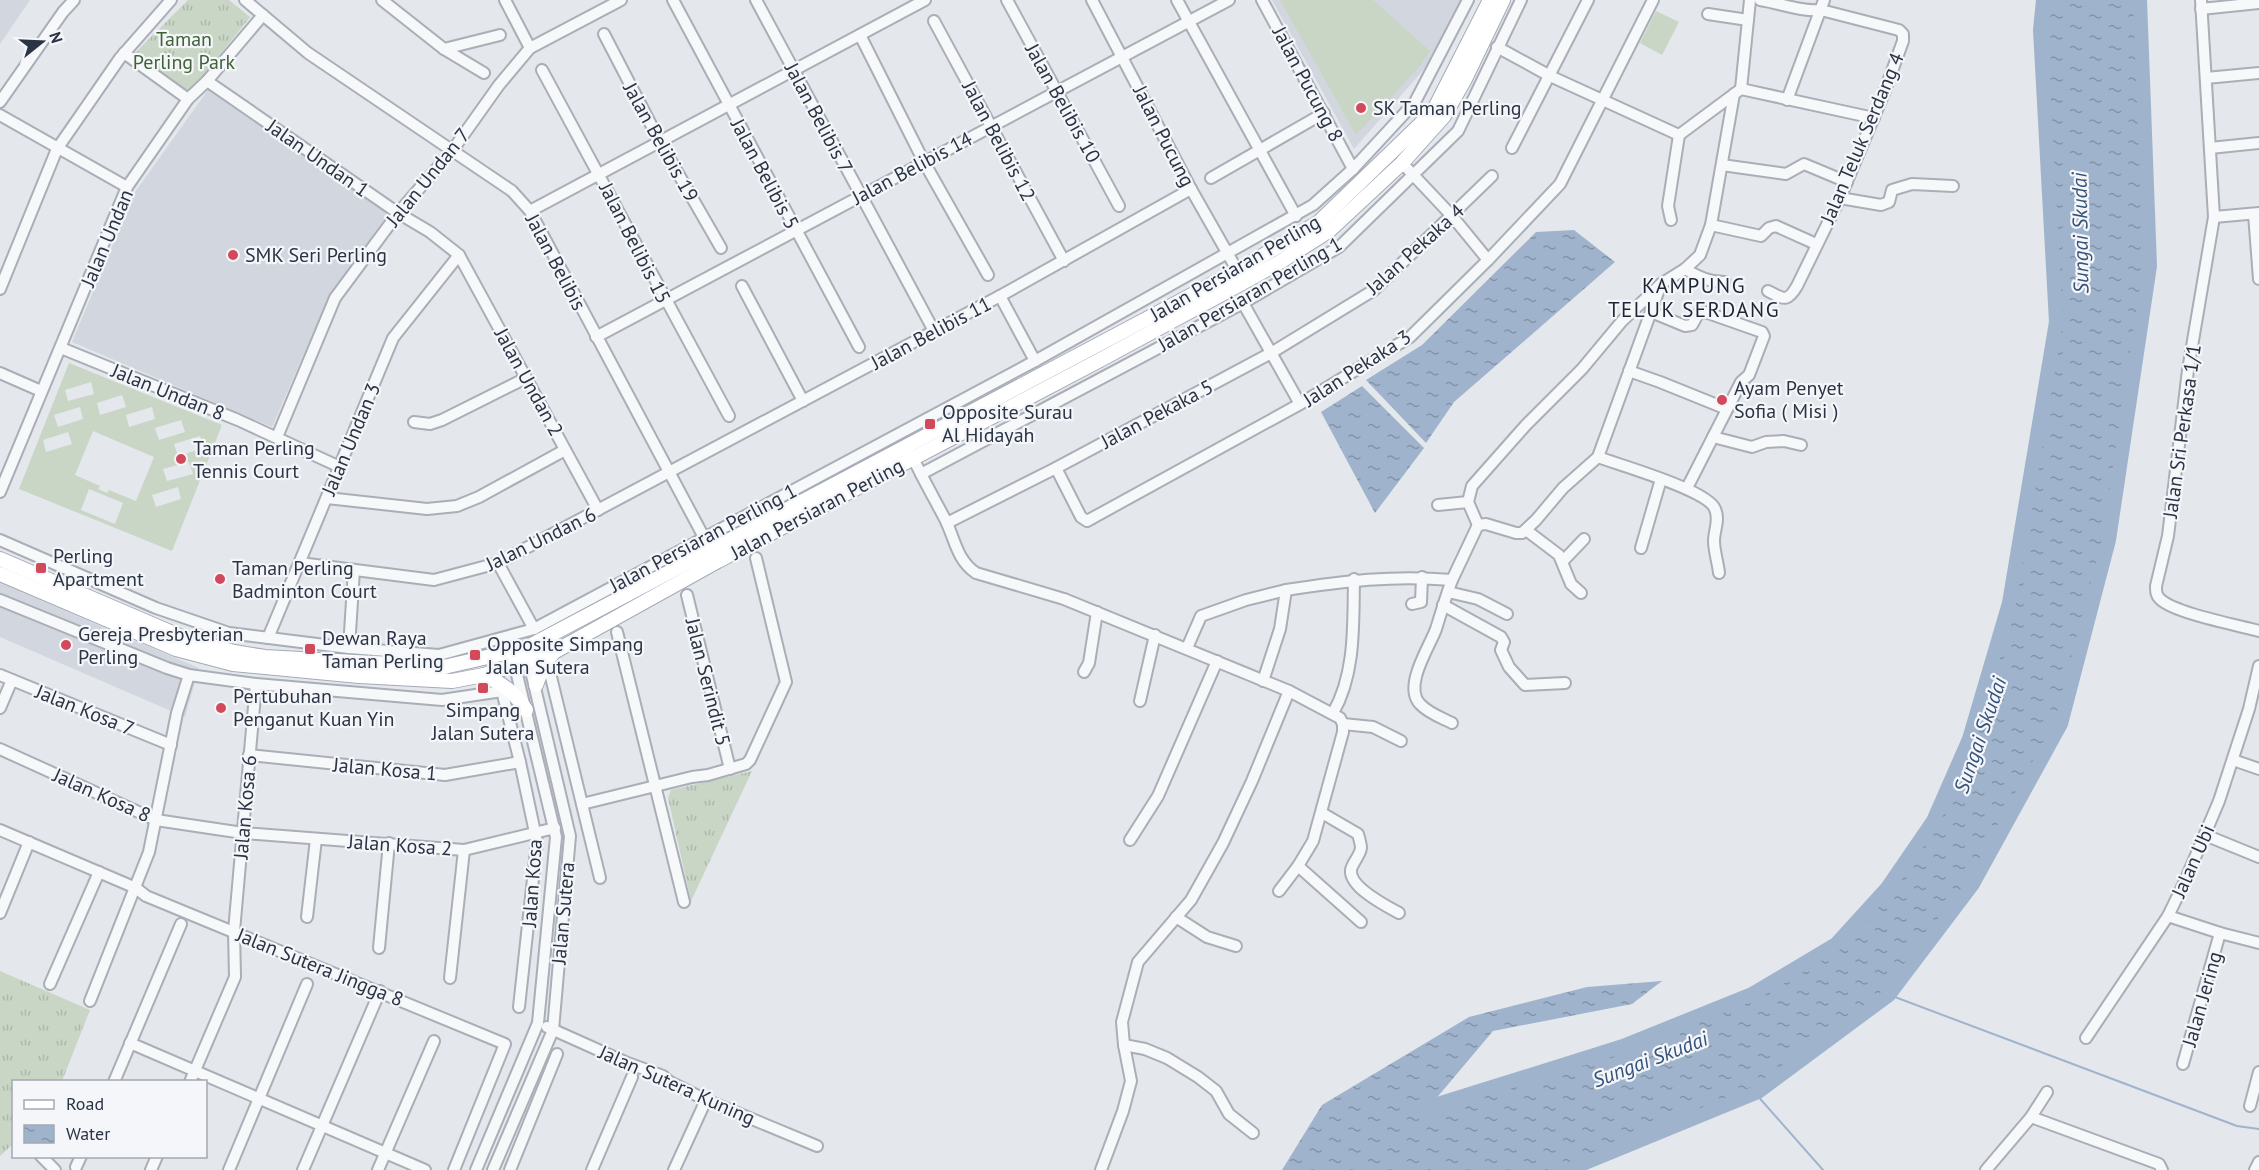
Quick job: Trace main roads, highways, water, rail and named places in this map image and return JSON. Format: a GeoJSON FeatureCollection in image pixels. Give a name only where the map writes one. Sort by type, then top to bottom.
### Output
{"type":"FeatureCollection","features":[{"type":"Feature","properties":{"kind":"main road","name":"Jalan Persiaran Perling"},"geometry":{"type":"LineString","coordinates":[[0,559],[184,638],[234,652],[265,657],[444,667],[554,652],[711,549],[913,458],[1100,360],[1240,277],[1319,222],[1433,112],[1491,0]]}},
{"type":"Feature","properties":{"kind":"main road","name":"Jalan Persiaran Perling"},"geometry":{"type":"LineString","coordinates":[[0,574],[176,649],[233,664],[358,676],[452,681],[484,675],[711,549],[1240,277],[1280,262],[1330,230],[1402,163],[1444,116],[1465,79],[1503,0]]}},
{"type":"Feature","properties":{"kind":"main road"},"geometry":{"type":"LineString","coordinates":[[536,685],[544,664],[554,652]]}},
{"type":"Feature","properties":{"kind":"main road"},"geometry":{"type":"LineString","coordinates":[[484,675],[510,689],[526,710]]}},
{"type":"Feature","properties":{"kind":"water","name":"Sungai Skudai"},"geometry":{"type":"Polygon","coordinates":[[[2043,0],[2140,0],[2150,266],[2109,540],[2061,724],[1973,884],[1889,995],[1758,1092],[1568,1170],[1282,1170],[1322,1105],[1469,1017],[1587,987],[1662,981],[1632,1004],[1493,1031],[1429,1107],[1623,1046],[1752,994],[1836,944],[1887,888],[1933,821],[1969,739],[2009,603],[2056,322],[2040,30],[2043,0]]]}},
{"type":"Feature","properties":{"kind":"water"},"geometry":{"type":"Polygon","coordinates":[[[1574,230],[1615,262],[1454,402],[1426,443],[1366,380],[1422,345],[1536,232],[1574,230]]]}},
{"type":"Feature","properties":{"kind":"water"},"geometry":{"type":"Polygon","coordinates":[[[1362,386],[1424,448],[1375,513],[1321,412],[1362,386]]]}},
{"type":"Feature","properties":{"kind":"waterway","name":"Sungai Skudai"},"geometry":{"type":"LineString","coordinates":[[1428,1107],[1623,1046],[1752,994],[1836,944],[1887,888],[1933,821],[1969,739],[2009,603],[2056,322],[2040,30],[2043,0]]}},
{"type":"Feature","properties":{"kind":"waterway"},"geometry":{"type":"LineString","coordinates":[[1568,1170],[1758,1092],[1889,995],[1973,884],[2061,724],[2109,540],[2150,266],[2140,0]]}},
{"type":"Feature","properties":{"kind":"waterway"},"geometry":{"type":"LineString","coordinates":[[1887,994],[2237,1126],[2259,1129]]}},
{"type":"Feature","properties":{"kind":"waterway"},"geometry":{"type":"LineString","coordinates":[[1755,1093],[1823,1170]]}},
{"type":"Feature","properties":{"kind":"place","name":"SK Taman Perling"},"geometry":{"type":"Point","coordinates":[1361,108]}},
{"type":"Feature","properties":{"kind":"place","name":"SMK Seri Perling"},"geometry":{"type":"Point","coordinates":[233,255]}},
{"type":"Feature","properties":{"kind":"place","name":"Ayam Penyet Sofia ( Misi )"},"geometry":{"type":"Point","coordinates":[1722,400]}},
{"type":"Feature","properties":{"kind":"place","name":"Opposite Surau Al Hidayah"},"geometry":{"type":"Point","coordinates":[930,424]}},
{"type":"Feature","properties":{"kind":"place","name":"Taman Perling Tennis Court"},"geometry":{"type":"Point","coordinates":[181,459]}},
{"type":"Feature","properties":{"kind":"place","name":"Perling Apartment"},"geometry":{"type":"Point","coordinates":[41,568]}},
{"type":"Feature","properties":{"kind":"place","name":"Taman Perling Badminton Court"},"geometry":{"type":"Point","coordinates":[220,579]}},
{"type":"Feature","properties":{"kind":"place","name":"Gereja Presbyterian Perling"},"geometry":{"type":"Point","coordinates":[66,645]}},
{"type":"Feature","properties":{"kind":"place","name":"Dewan Raya Taman Perling"},"geometry":{"type":"Point","coordinates":[310,649]}},
{"type":"Feature","properties":{"kind":"place","name":"Opposite Simpang Jalan Sutera"},"geometry":{"type":"Point","coordinates":[475,655]}},
{"type":"Feature","properties":{"kind":"place","name":"Simpang Jalan Sutera"},"geometry":{"type":"Point","coordinates":[483,688]}},
{"type":"Feature","properties":{"kind":"place","name":"Pertubuhan Penganut Kuan Yin"},"geometry":{"type":"Point","coordinates":[221,708]}},
{"type":"Feature","properties":{"kind":"district","name":"KAMPUNG TELUK SERDANG"},"geometry":{"type":"Point","coordinates":[1694,297]}},
{"type":"Feature","properties":{"kind":"park label","name":"Taman Perling Park"},"geometry":{"type":"Point","coordinates":[184,50]}}]}
